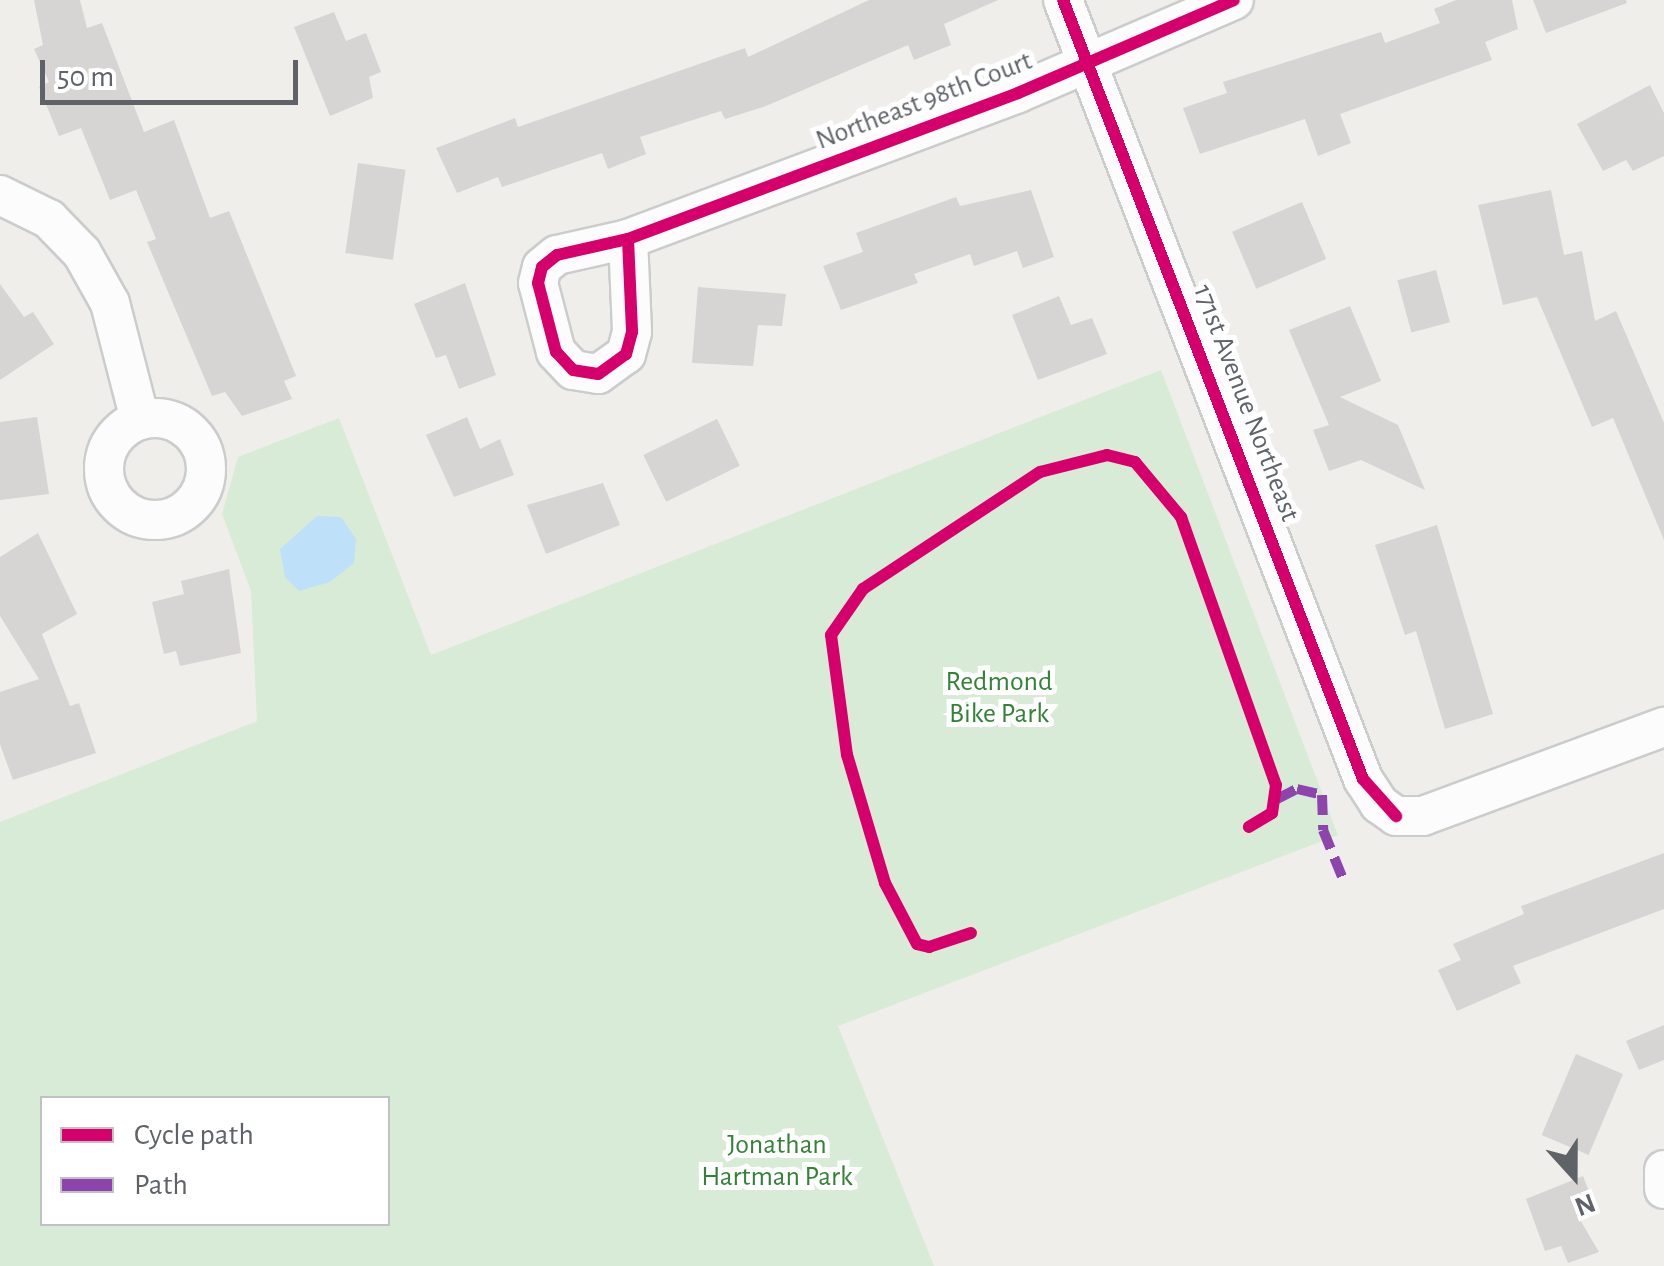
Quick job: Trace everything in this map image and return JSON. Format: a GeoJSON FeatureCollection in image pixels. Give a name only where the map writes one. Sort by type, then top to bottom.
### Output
{"type":"FeatureCollection","features":[{"type":"Feature","properties":{"kind":"street","name":"171st Avenue Northeast"},"geometry":{"type":"LineString","coordinates":[[1064,0],[1363,779],[1396,816],[1424,816],[1664,727]]}},
{"type":"Feature","properties":{"kind":"street","name":"Northeast 98th Court"},"geometry":{"type":"LineString","coordinates":[[628,240],[1088,64],[1234,0]]}},
{"type":"Feature","properties":{"kind":"street"},"geometry":{"type":"LineString","coordinates":[[0,195],[49,219],[82,254],[110,303],[140,420]]}},
{"type":"Feature","properties":{"kind":"street"},"geometry":{"type":"LineString","coordinates":[[1664,1170],[1664,1188]]}},
{"type":"Feature","properties":{"kind":"green space"},"geometry":{"type":"Polygon","coordinates":[[[1161,370],[1338,835],[838,1026],[934,1266],[0,1266],[0,822],[257,721],[251,591],[222,514],[238,457],[339,418],[431,655],[1161,370]]]}},
{"type":"Feature","properties":{"kind":"water"},"geometry":{"type":"Polygon","coordinates":[[[317,516],[341,517],[356,539],[354,563],[330,582],[299,591],[285,577],[280,549],[317,516]]]}},
{"type":"Feature","properties":{"kind":"building"},"geometry":{"type":"Polygon","coordinates":[[[34,0],[80,0],[87,28],[102,23],[144,132],[174,120],[210,218],[229,211],[296,376],[284,381],[292,399],[242,416],[225,392],[212,396],[147,242],[156,239],[136,190],[110,200],[81,128],[59,136],[39,87],[49,82],[34,49],[43,45],[34,0]]]}},
{"type":"Feature","properties":{"kind":"building"},"geometry":{"type":"Polygon","coordinates":[[[869,0],[998,0],[944,24],[951,45],[914,60],[908,45],[766,106],[725,119],[721,111],[640,137],[646,154],[608,169],[602,153],[502,187],[498,177],[457,193],[436,148],[515,118],[518,127],[745,48],[748,57],[869,0]]]}},
{"type":"Feature","properties":{"kind":"building"},"geometry":{"type":"Polygon","coordinates":[[[1456,0],[1512,0],[1518,29],[1485,42],[1492,60],[1340,114],[1351,143],[1318,156],[1305,119],[1200,154],[1183,108],[1227,93],[1223,82],[1381,32],[1385,43],[1440,23],[1434,9],[1456,0]]]}},
{"type":"Feature","properties":{"kind":"building"},"geometry":{"type":"Polygon","coordinates":[[[1533,0],[1626,0],[1627,3],[1546,33],[1533,0]]]}},
{"type":"Feature","properties":{"kind":"building"},"geometry":{"type":"Polygon","coordinates":[[[334,12],[346,41],[366,33],[381,72],[369,77],[373,98],[330,116],[294,27],[334,12]]]}},
{"type":"Feature","properties":{"kind":"building"},"geometry":{"type":"Polygon","coordinates":[[[1650,85],[1664,113],[1664,156],[1633,171],[1626,160],[1603,171],[1577,124],[1650,85]]]}},
{"type":"Feature","properties":{"kind":"building"},"geometry":{"type":"Polygon","coordinates":[[[358,163],[406,170],[393,260],[345,253],[358,163]]]}},
{"type":"Feature","properties":{"kind":"building"},"geometry":{"type":"Polygon","coordinates":[[[1031,190],[1054,257],[1023,268],[1017,251],[974,266],[970,254],[914,274],[918,283],[841,310],[823,266],[863,252],[856,233],[956,197],[960,206],[1031,190]]]}},
{"type":"Feature","properties":{"kind":"building"},"geometry":{"type":"Polygon","coordinates":[[[1551,190],[1564,255],[1582,251],[1595,321],[1616,311],[1664,423],[1664,540],[1613,418],[1592,427],[1537,297],[1503,305],[1478,205],[1551,190]]]}},
{"type":"Feature","properties":{"kind":"building"},"geometry":{"type":"Polygon","coordinates":[[[1302,202],[1326,259],[1256,289],[1232,232],[1302,202]]]}},
{"type":"Feature","properties":{"kind":"building"},"geometry":{"type":"Polygon","coordinates":[[[1436,270],[1450,322],[1411,333],[1397,280],[1436,270]]]}},
{"type":"Feature","properties":{"kind":"building"},"geometry":{"type":"Polygon","coordinates":[[[465,283],[496,375],[459,389],[446,355],[436,358],[414,304],[465,283]]]}},
{"type":"Feature","properties":{"kind":"building"},"geometry":{"type":"Polygon","coordinates":[[[0,284],[24,317],[33,312],[54,344],[0,380],[0,284]]]}},
{"type":"Feature","properties":{"kind":"building"},"geometry":{"type":"Polygon","coordinates":[[[698,287],[786,294],[782,326],[758,325],[753,366],[692,363],[698,287]]]}},
{"type":"Feature","properties":{"kind":"building"},"geometry":{"type":"Polygon","coordinates":[[[1059,296],[1071,325],[1092,318],[1107,354],[1038,380],[1012,315],[1059,296]]]}},
{"type":"Feature","properties":{"kind":"building"},"geometry":{"type":"Polygon","coordinates":[[[1350,306],[1381,381],[1340,397],[1398,425],[1425,490],[1361,460],[1329,471],[1313,430],[1329,425],[1289,330],[1350,306]]]}},
{"type":"Feature","properties":{"kind":"building"},"geometry":{"type":"Polygon","coordinates":[[[37,417],[49,494],[0,500],[0,422],[37,417]]]}},
{"type":"Feature","properties":{"kind":"building"},"geometry":{"type":"Polygon","coordinates":[[[467,417],[480,449],[500,439],[514,475],[454,497],[426,435],[467,417]]]}},
{"type":"Feature","properties":{"kind":"building"},"geometry":{"type":"Polygon","coordinates":[[[717,419],[740,466],[666,502],[643,455],[717,419]]]}},
{"type":"Feature","properties":{"kind":"building"},"geometry":{"type":"Polygon","coordinates":[[[603,483],[620,525],[546,554],[527,505],[603,483]]]}},
{"type":"Feature","properties":{"kind":"building"},"geometry":{"type":"Polygon","coordinates":[[[1437,525],[1493,714],[1445,729],[1416,631],[1405,635],[1375,545],[1437,525]]]}},
{"type":"Feature","properties":{"kind":"building"},"geometry":{"type":"Polygon","coordinates":[[[38,533],[77,614],[42,634],[70,706],[79,703],[96,753],[13,780],[0,744],[0,692],[39,679],[0,616],[0,557],[38,533]]]}},
{"type":"Feature","properties":{"kind":"building"},"geometry":{"type":"Polygon","coordinates":[[[229,569],[241,653],[180,666],[176,651],[164,654],[152,602],[184,594],[181,581],[229,569]]]}},
{"type":"Feature","properties":{"kind":"building"},"geometry":{"type":"Polygon","coordinates":[[[1664,853],[1664,909],[1513,966],[1521,983],[1457,1011],[1438,970],[1461,960],[1453,944],[1524,914],[1521,906],[1664,853]]]}},
{"type":"Feature","properties":{"kind":"building"},"geometry":{"type":"Polygon","coordinates":[[[1664,1025],[1664,1060],[1639,1070],[1626,1041],[1664,1025]]]}},
{"type":"Feature","properties":{"kind":"building"},"geometry":{"type":"Polygon","coordinates":[[[1576,1054],[1623,1074],[1589,1155],[1542,1135],[1576,1054]]]}},
{"type":"Feature","properties":{"kind":"building"},"geometry":{"type":"Polygon","coordinates":[[[1583,1176],[1597,1212],[1579,1218],[1599,1252],[1568,1263],[1561,1246],[1545,1251],[1526,1199],[1583,1176]]]}},
{"type":"Feature","properties":{"kind":"marked path"},"geometry":{"type":"LineString","coordinates":[[1277,799],[1297,789],[1322,795],[1323,830],[1343,879]]}},
{"type":"Feature","properties":{"kind":"cycle path"},"geometry":{"type":"LineString","coordinates":[[1063,0],[1363,779],[1396,816]]}},
{"type":"Feature","properties":{"kind":"cycle path"},"geometry":{"type":"LineString","coordinates":[[628,239],[632,332],[626,354],[598,374],[573,370],[556,352],[538,283],[542,267],[557,255],[628,239],[1018,93],[1234,0]]}},
{"type":"Feature","properties":{"kind":"cycle path"},"geometry":{"type":"LineString","coordinates":[[971,933],[929,947],[917,944],[885,883],[847,755],[831,635],[863,589],[1040,472],[1107,455],[1135,462],[1181,517],[1276,785],[1272,813],[1249,827]]}},
{"type":"Feature","properties":{"kind":"park label","name":"Redmond Bike Park"},"geometry":{"type":"Point","coordinates":[999,698]}},
{"type":"Feature","properties":{"kind":"park label","name":"Jonathan Hartman Park"},"geometry":{"type":"Point","coordinates":[777,1161]}}]}
